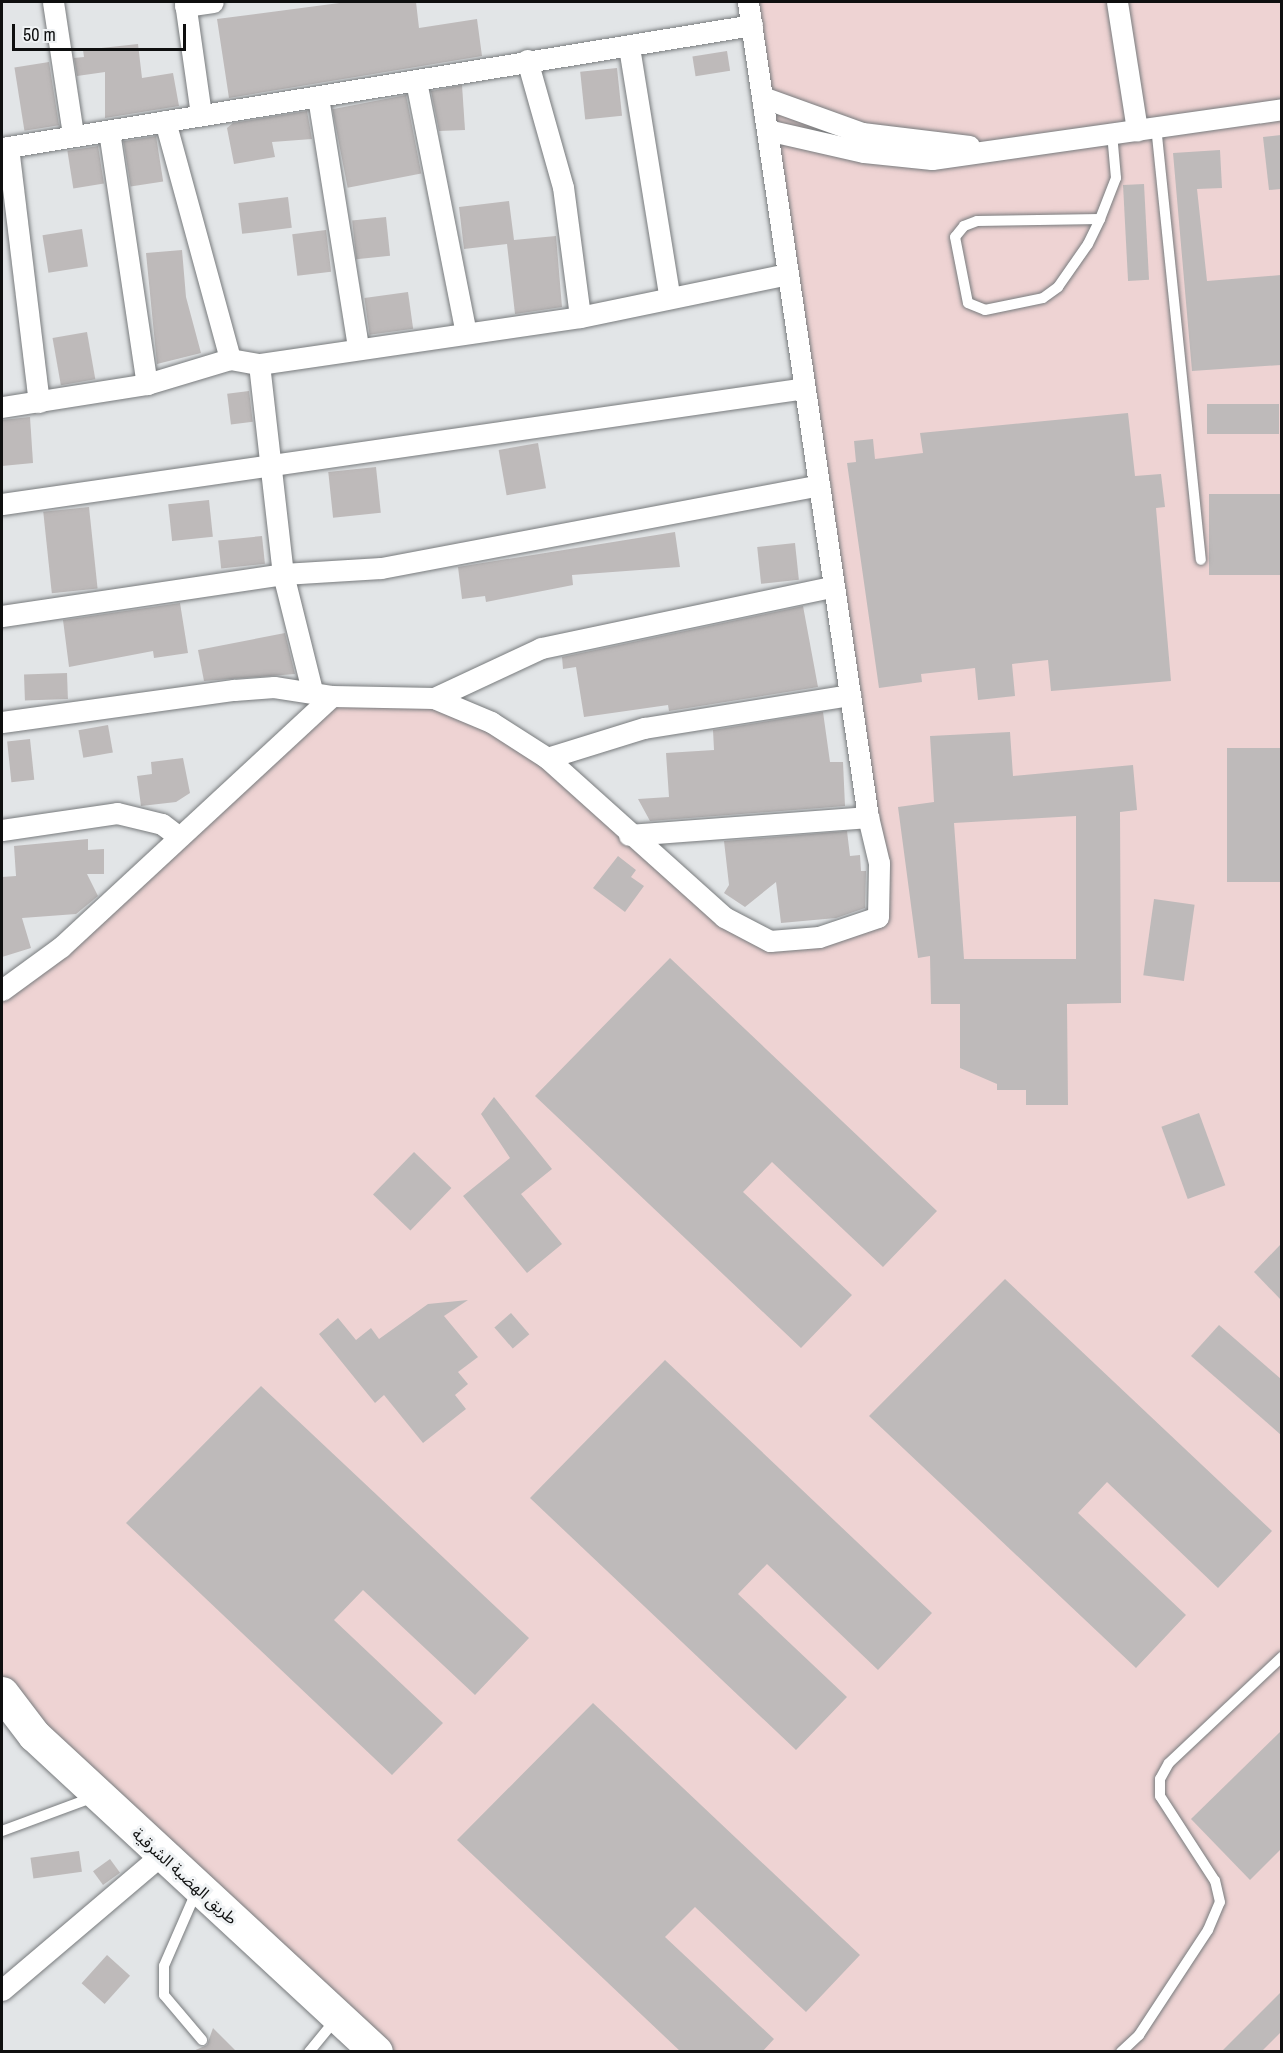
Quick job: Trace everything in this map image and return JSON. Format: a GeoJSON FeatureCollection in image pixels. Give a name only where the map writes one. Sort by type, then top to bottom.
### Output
{"type":"FeatureCollection","features":[{"type":"Feature","properties":{"kind":"main road","name":"طريق الهضبة الشرقية"},"geometry":{"type":"LineString","coordinates":[[2,1693],[34,1735],[97,1796],[376,2052]]}},
{"type":"Feature","properties":{"kind":"street"},"geometry":{"type":"LineString","coordinates":[[53,2],[73,135]]}},
{"type":"Feature","properties":{"kind":"street"},"geometry":{"type":"LineString","coordinates":[[201,115],[185,4],[213,2]]}},
{"type":"Feature","properties":{"kind":"street"},"geometry":{"type":"LineString","coordinates":[[2,722],[234,690],[312,690],[332,696],[435,698],[491,722],[547,758],[629,835],[724,916],[770,941],[790,942],[878,917],[880,873],[868,817],[748,2]]}},
{"type":"Feature","properties":{"kind":"street"},"geometry":{"type":"LineString","coordinates":[[1118,2],[1147,128]]}},
{"type":"Feature","properties":{"kind":"street"},"geometry":{"type":"LineString","coordinates":[[39,402],[5,148],[73,135],[416,81],[527,60],[629,47],[752,25]]}},
{"type":"Feature","properties":{"kind":"street"},"geometry":{"type":"LineString","coordinates":[[629,47],[669,295]]}},
{"type":"Feature","properties":{"kind":"street"},"geometry":{"type":"LineString","coordinates":[[527,60],[563,187],[580,317]]}},
{"type":"Feature","properties":{"kind":"street"},"geometry":{"type":"LineString","coordinates":[[416,81],[465,330]]}},
{"type":"Feature","properties":{"kind":"street"},"geometry":{"type":"LineString","coordinates":[[318,97],[358,348]]}},
{"type":"Feature","properties":{"kind":"street"},"geometry":{"type":"LineString","coordinates":[[762,97],[862,133],[1002,149]]}},
{"type":"Feature","properties":{"kind":"street"},"geometry":{"type":"LineString","coordinates":[[767,130],[864,152],[932,159],[1281,109]]}},
{"type":"Feature","properties":{"kind":"street"},"geometry":{"type":"LineString","coordinates":[[165,121],[230,359]]}},
{"type":"Feature","properties":{"kind":"street"},"geometry":{"type":"LineString","coordinates":[[109,131],[147,384]]}},
{"type":"Feature","properties":{"kind":"street"},"geometry":{"type":"LineString","coordinates":[[2,407],[147,384],[230,359],[259,364],[465,330],[580,317],[669,295],[788,274]]}},
{"type":"Feature","properties":{"kind":"street"},"geometry":{"type":"LineString","coordinates":[[259,364],[283,574],[312,690]]}},
{"type":"Feature","properties":{"kind":"street"},"geometry":{"type":"LineString","coordinates":[[2,504],[272,468],[805,388]]}},
{"type":"Feature","properties":{"kind":"street"},"geometry":{"type":"LineString","coordinates":[[2,616],[283,574],[381,568],[819,485]]}},
{"type":"Feature","properties":{"kind":"street"},"geometry":{"type":"LineString","coordinates":[[435,698],[542,648],[834,586]]}},
{"type":"Feature","properties":{"kind":"street"},"geometry":{"type":"LineString","coordinates":[[547,758],[644,728],[850,695]]}},
{"type":"Feature","properties":{"kind":"street"},"geometry":{"type":"LineString","coordinates":[[2,990],[61,947],[178,836],[332,696]]}},
{"type":"Feature","properties":{"kind":"street"},"geometry":{"type":"LineString","coordinates":[[2,830],[117,813],[162,824],[178,836]]}},
{"type":"Feature","properties":{"kind":"street"},"geometry":{"type":"LineString","coordinates":[[629,835],[868,817]]}},
{"type":"Feature","properties":{"kind":"street"},"geometry":{"type":"LineString","coordinates":[[4,1991],[161,1855]]}},
{"type":"Feature","properties":{"kind":"lane"},"geometry":{"type":"LineString","coordinates":[[1147,128],[1201,560]]}},
{"type":"Feature","properties":{"kind":"lane"},"geometry":{"type":"LineString","coordinates":[[1100,219],[977,221],[964,226],[955,237],[968,303],[985,310],[1042,298],[1058,287],[1100,219],[1117,171],[1112,133]]}},
{"type":"Feature","properties":{"kind":"lane"},"geometry":{"type":"LineString","coordinates":[[1121,2052],[1139,2035],[1208,1930],[1220,1902],[1215,1881],[1160,1796],[1160,1779],[1168,1763],[1281,1657]]}},
{"type":"Feature","properties":{"kind":"lane"},"geometry":{"type":"LineString","coordinates":[[2,1831],[97,1796]]}},
{"type":"Feature","properties":{"kind":"lane"},"geometry":{"type":"LineString","coordinates":[[198,1888],[164,1966],[164,1995],[202,2040]]}},
{"type":"Feature","properties":{"kind":"lane"},"geometry":{"type":"LineString","coordinates":[[309,2052],[339,2017]]}},
{"type":"Feature","properties":{"kind":"shaded area"},"geometry":{"type":"Polygon","coordinates":[[[748,2],[1281,2],[1281,2051],[376,2051],[2,1693],[2,990],[332,696],[373,695],[491,722],[770,941],[878,917],[748,2]]]}},
{"type":"Feature","properties":{"kind":"building"},"geometry":{"type":"Polygon","coordinates":[[[347,2],[416,2],[419,28],[477,19],[482,56],[229,98],[217,19],[347,2]]]}},
{"type":"Feature","properties":{"kind":"building"},"geometry":{"type":"Polygon","coordinates":[[[138,44],[142,78],[173,73],[179,106],[105,118],[105,72],[77,76],[74,58],[84,57],[83,50],[138,44]]]}},
{"type":"Feature","properties":{"kind":"building"},"geometry":{"type":"Polygon","coordinates":[[[727,51],[730,71],[696,76],[692,56],[727,51]]]}},
{"type":"Feature","properties":{"kind":"building"},"geometry":{"type":"Polygon","coordinates":[[[49,62],[59,125],[24,131],[14,67],[49,62]]]}},
{"type":"Feature","properties":{"kind":"building"},"geometry":{"type":"Polygon","coordinates":[[[617,68],[622,116],[585,120],[580,72],[617,68]]]}},
{"type":"Feature","properties":{"kind":"building"},"geometry":{"type":"Polygon","coordinates":[[[462,85],[465,130],[439,131],[431,91],[462,85]]]}},
{"type":"Feature","properties":{"kind":"building"},"geometry":{"type":"Polygon","coordinates":[[[406,95],[421,174],[348,188],[332,109],[406,95]]]}},
{"type":"Feature","properties":{"kind":"building"},"geometry":{"type":"Polygon","coordinates":[[[307,111],[312,139],[272,142],[275,157],[234,164],[227,128],[233,123],[307,111]]]}},
{"type":"Feature","properties":{"kind":"building"},"geometry":{"type":"Polygon","coordinates":[[[1281,135],[1281,189],[1269,190],[1263,137],[1281,135]]]}},
{"type":"Feature","properties":{"kind":"building"},"geometry":{"type":"Polygon","coordinates":[[[156,136],[163,181],[131,187],[123,141],[156,136]]]}},
{"type":"Feature","properties":{"kind":"building"},"geometry":{"type":"Polygon","coordinates":[[[98,146],[104,184],[73,188],[67,151],[98,146]]]}},
{"type":"Feature","properties":{"kind":"building"},"geometry":{"type":"Polygon","coordinates":[[[1220,150],[1222,188],[1197,189],[1207,281],[1281,275],[1281,365],[1192,371],[1173,153],[1220,150]]]}},
{"type":"Feature","properties":{"kind":"building"},"geometry":{"type":"Polygon","coordinates":[[[1144,184],[1149,280],[1128,281],[1123,185],[1144,184]]]}},
{"type":"Feature","properties":{"kind":"building"},"geometry":{"type":"Polygon","coordinates":[[[288,197],[292,228],[242,234],[238,203],[288,197]]]}},
{"type":"Feature","properties":{"kind":"building"},"geometry":{"type":"Polygon","coordinates":[[[509,201],[514,240],[556,236],[562,307],[515,314],[507,244],[464,249],[459,207],[509,201]]]}},
{"type":"Feature","properties":{"kind":"building"},"geometry":{"type":"Polygon","coordinates":[[[386,217],[390,256],[356,259],[352,221],[386,217]]]}},
{"type":"Feature","properties":{"kind":"building"},"geometry":{"type":"Polygon","coordinates":[[[82,229],[88,267],[48,273],[42,235],[82,229]]]}},
{"type":"Feature","properties":{"kind":"building"},"geometry":{"type":"Polygon","coordinates":[[[326,230],[331,272],[297,276],[292,234],[326,230]]]}},
{"type":"Feature","properties":{"kind":"building"},"geometry":{"type":"Polygon","coordinates":[[[182,250],[186,297],[201,353],[157,364],[146,253],[182,250]]]}},
{"type":"Feature","properties":{"kind":"building"},"geometry":{"type":"Polygon","coordinates":[[[408,292],[413,329],[370,335],[364,298],[408,292]]]}},
{"type":"Feature","properties":{"kind":"building"},"geometry":{"type":"Polygon","coordinates":[[[87,332],[95,379],[61,385],[53,338],[87,332]]]}},
{"type":"Feature","properties":{"kind":"building"},"geometry":{"type":"Polygon","coordinates":[[[249,391],[253,422],[231,424],[227,394],[249,391]]]}},
{"type":"Feature","properties":{"kind":"building"},"geometry":{"type":"Polygon","coordinates":[[[1207,404],[1279,404],[1279,434],[1207,434],[1207,404]]]}},
{"type":"Feature","properties":{"kind":"building"},"geometry":{"type":"Polygon","coordinates":[[[1128,413],[1135,476],[1161,474],[1165,507],[1156,508],[1171,681],[1051,691],[1048,660],[1012,664],[1015,696],[978,700],[975,668],[921,674],[922,682],[879,688],[847,463],[856,462],[854,441],[873,439],[875,459],[923,453],[920,433],[1128,413]]]}},
{"type":"Feature","properties":{"kind":"building"},"geometry":{"type":"Polygon","coordinates":[[[30,417],[33,463],[2,466],[2,420],[30,417]]]}},
{"type":"Feature","properties":{"kind":"building"},"geometry":{"type":"Polygon","coordinates":[[[538,443],[546,488],[507,495],[499,450],[538,443]]]}},
{"type":"Feature","properties":{"kind":"building"},"geometry":{"type":"Polygon","coordinates":[[[376,467],[381,513],[333,518],[328,472],[376,467]]]}},
{"type":"Feature","properties":{"kind":"building"},"geometry":{"type":"Polygon","coordinates":[[[1209,494],[1281,494],[1281,575],[1209,575],[1209,494]]]}},
{"type":"Feature","properties":{"kind":"building"},"geometry":{"type":"Polygon","coordinates":[[[209,500],[213,537],[172,541],[168,504],[209,500]]]}},
{"type":"Feature","properties":{"kind":"building"},"geometry":{"type":"Polygon","coordinates":[[[89,507],[98,589],[52,593],[43,512],[89,507]]]}},
{"type":"Feature","properties":{"kind":"building"},"geometry":{"type":"Polygon","coordinates":[[[675,532],[680,567],[572,575],[573,585],[486,602],[485,596],[462,599],[458,567],[675,532]]]}},
{"type":"Feature","properties":{"kind":"building"},"geometry":{"type":"Polygon","coordinates":[[[262,536],[265,564],[221,568],[218,541],[262,536]]]}},
{"type":"Feature","properties":{"kind":"building"},"geometry":{"type":"Polygon","coordinates":[[[795,543],[799,580],[761,584],[757,547],[795,543]]]}},
{"type":"Feature","properties":{"kind":"building"},"geometry":{"type":"Polygon","coordinates":[[[180,603],[188,653],[154,658],[153,651],[69,667],[63,620],[180,603]]]}},
{"type":"Feature","properties":{"kind":"building"},"geometry":{"type":"Polygon","coordinates":[[[803,606],[818,687],[669,711],[668,705],[584,717],[576,667],[563,669],[562,657],[803,606]]]}},
{"type":"Feature","properties":{"kind":"building"},"geometry":{"type":"Polygon","coordinates":[[[285,633],[295,674],[204,681],[198,650],[285,633]]]}},
{"type":"Feature","properties":{"kind":"building"},"geometry":{"type":"Polygon","coordinates":[[[67,673],[68,699],[25,700],[24,675],[67,673]]]}},
{"type":"Feature","properties":{"kind":"building"},"geometry":{"type":"Polygon","coordinates":[[[823,712],[830,762],[843,762],[845,806],[650,821],[638,799],[669,797],[666,753],[714,750],[713,730],[823,712]]]}},
{"type":"Feature","properties":{"kind":"building"},"geometry":{"type":"Polygon","coordinates":[[[108,725],[113,753],[83,758],[78,730],[108,725]]]}},
{"type":"Feature","properties":{"kind":"building"},"geometry":{"type":"Polygon","coordinates":[[[1010,732],[1013,776],[1133,765],[1137,810],[1120,812],[1121,1003],[1067,1004],[1068,1105],[1026,1105],[1026,1090],[997,1090],[997,1084],[960,1068],[960,1004],[931,1004],[930,956],[918,958],[898,807],[934,802],[930,736],[1010,732]],[[1076,816],[954,823],[964,959],[1076,959],[1076,816]]]}},
{"type":"Feature","properties":{"kind":"building"},"geometry":{"type":"Polygon","coordinates":[[[30,739],[34,780],[11,782],[7,741],[30,739]]]}},
{"type":"Feature","properties":{"kind":"building"},"geometry":{"type":"Polygon","coordinates":[[[1227,748],[1281,748],[1281,882],[1227,882],[1227,748]]]}},
{"type":"Feature","properties":{"kind":"building"},"geometry":{"type":"Polygon","coordinates":[[[183,758],[190,793],[176,802],[141,806],[137,776],[152,774],[151,762],[183,758]]]}},
{"type":"Feature","properties":{"kind":"building"},"geometry":{"type":"Polygon","coordinates":[[[847,831],[850,856],[860,855],[861,871],[866,871],[865,908],[836,918],[781,923],[776,882],[745,907],[724,893],[729,885],[724,841],[847,831]]]}},
{"type":"Feature","properties":{"kind":"building"},"geometry":{"type":"Polygon","coordinates":[[[88,839],[88,850],[104,849],[104,874],[87,874],[98,896],[76,914],[22,918],[31,948],[2,957],[2,877],[16,876],[14,846],[88,839]]]}},
{"type":"Feature","properties":{"kind":"building"},"geometry":{"type":"Polygon","coordinates":[[[618,856],[636,870],[631,877],[644,886],[625,912],[593,888],[618,856]]]}},
{"type":"Feature","properties":{"kind":"building"},"geometry":{"type":"Polygon","coordinates":[[[1154,899],[1195,905],[1184,981],[1143,975],[1154,899]]]}},
{"type":"Feature","properties":{"kind":"building"},"geometry":{"type":"Polygon","coordinates":[[[670,958],[937,1211],[883,1267],[772,1162],[743,1192],[852,1295],[801,1348],[535,1096],[670,958]]]}},
{"type":"Feature","properties":{"kind":"building"},"geometry":{"type":"Polygon","coordinates":[[[494,1097],[552,1169],[521,1194],[562,1244],[527,1273],[463,1196],[510,1158],[481,1114],[494,1097]]]}},
{"type":"Feature","properties":{"kind":"building"},"geometry":{"type":"Polygon","coordinates":[[[1199,1113],[1225,1185],[1188,1199],[1161,1127],[1199,1113]]]}},
{"type":"Feature","properties":{"kind":"building"},"geometry":{"type":"Polygon","coordinates":[[[414,1152],[451,1188],[410,1231],[373,1194],[414,1152]]]}},
{"type":"Feature","properties":{"kind":"building"},"geometry":{"type":"Polygon","coordinates":[[[1281,1244],[1281,1300],[1254,1272],[1281,1244]]]}},
{"type":"Feature","properties":{"kind":"building"},"geometry":{"type":"Polygon","coordinates":[[[1005,1279],[1272,1531],[1218,1588],[1107,1482],[1078,1513],[1186,1615],[1136,1668],[869,1416],[1005,1279]]]}},
{"type":"Feature","properties":{"kind":"building"},"geometry":{"type":"Polygon","coordinates":[[[468,1300],[444,1316],[478,1357],[458,1372],[468,1384],[455,1395],[466,1409],[423,1443],[384,1395],[375,1403],[319,1334],[338,1318],[356,1340],[371,1328],[379,1339],[428,1304],[468,1300]]]}},
{"type":"Feature","properties":{"kind":"building"},"geometry":{"type":"Polygon","coordinates":[[[511,1313],[529,1334],[513,1349],[494,1327],[511,1313]]]}},
{"type":"Feature","properties":{"kind":"building"},"geometry":{"type":"Polygon","coordinates":[[[1219,1325],[1281,1379],[1281,1435],[1191,1356],[1219,1325]]]}},
{"type":"Feature","properties":{"kind":"building"},"geometry":{"type":"Polygon","coordinates":[[[665,1360],[932,1613],[878,1670],[767,1564],[738,1594],[847,1697],[796,1750],[530,1498],[665,1360]]]}},
{"type":"Feature","properties":{"kind":"building"},"geometry":{"type":"Polygon","coordinates":[[[261,1386],[529,1638],[475,1695],[363,1590],[334,1620],[443,1723],[392,1775],[126,1523],[261,1386]]]}},
{"type":"Feature","properties":{"kind":"building"},"geometry":{"type":"Polygon","coordinates":[[[593,1703],[860,1955],[806,2012],[695,1907],[665,1937],[774,2039],[762,2052],[681,2052],[457,1840],[593,1703]]]}},
{"type":"Feature","properties":{"kind":"building"},"geometry":{"type":"Polygon","coordinates":[[[1281,1731],[1281,1849],[1250,1880],[1191,1819],[1281,1731]]]}},
{"type":"Feature","properties":{"kind":"building"},"geometry":{"type":"Polygon","coordinates":[[[79,1851],[82,1872],[33,1879],[30,1858],[79,1851]]]}},
{"type":"Feature","properties":{"kind":"building"},"geometry":{"type":"Polygon","coordinates":[[[110,1859],[120,1873],[103,1885],[93,1871],[110,1859]]]}},
{"type":"Feature","properties":{"kind":"building"},"geometry":{"type":"Polygon","coordinates":[[[107,1955],[130,1976],[105,2004],[82,1983],[107,1955]]]}},
{"type":"Feature","properties":{"kind":"building"},"geometry":{"type":"Polygon","coordinates":[[[1281,1992],[1281,2032],[1261,2052],[1221,2052],[1281,1992]]]}},
{"type":"Feature","properties":{"kind":"building"},"geometry":{"type":"Polygon","coordinates":[[[213,2028],[237,2052],[191,2052],[207,2045],[213,2028]]]}}]}
